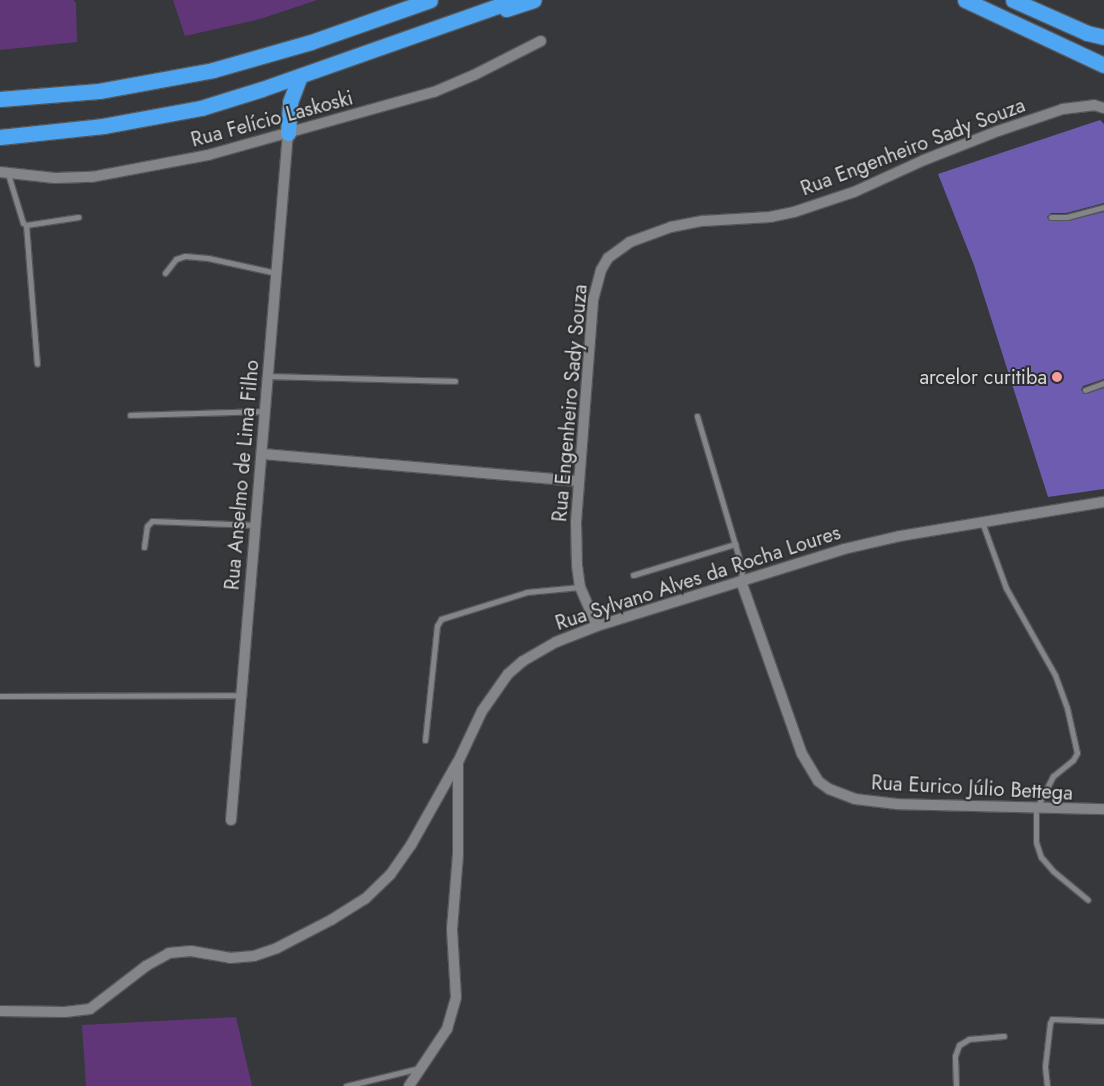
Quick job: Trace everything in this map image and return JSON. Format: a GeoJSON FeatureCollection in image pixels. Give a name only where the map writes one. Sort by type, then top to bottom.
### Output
{"type":"FeatureCollection","features":[{"type":"Feature","properties":{"kind":"highway"},"geometry":{"type":"LineString","coordinates":[[0,99],[99,91],[213,70],[311,42],[430,0]]}},
{"type":"Feature","properties":{"kind":"highway"},"geometry":{"type":"LineString","coordinates":[[0,137],[57,133],[168,115],[230,100],[515,0]]}},
{"type":"Feature","properties":{"kind":"highway"},"geometry":{"type":"LineString","coordinates":[[430,30],[534,0]]}},
{"type":"Feature","properties":{"kind":"highway"},"geometry":{"type":"LineString","coordinates":[[966,0],[1104,66]]}},
{"type":"Feature","properties":{"kind":"highway"},"geometry":{"type":"LineString","coordinates":[[1013,0],[1080,30],[1104,37]]}},
{"type":"Feature","properties":{"kind":"highway"},"geometry":{"type":"LineString","coordinates":[[288,133],[290,102],[300,76]]}},
{"type":"Feature","properties":{"kind":"street","name":"Rua Felício Laskoski"},"geometry":{"type":"LineString","coordinates":[[4,173],[74,178],[116,174],[208,155],[434,92],[474,76],[542,41]]}},
{"type":"Feature","properties":{"kind":"street","name":"Rua Engenheiro Sady Souza"},"geometry":{"type":"LineString","coordinates":[[597,626],[580,586],[576,544],[578,481],[594,293],[601,270],[608,258],[619,248],[630,242],[689,223],[770,217],[815,205],[854,192],[924,160],[998,131],[1063,109],[1094,105],[1104,108]]}},
{"type":"Feature","properties":{"kind":"street","name":"Rua Anselmo de Lima Filho"},"geometry":{"type":"LineString","coordinates":[[231,820],[288,133]]}},
{"type":"Feature","properties":{"kind":"street"},"geometry":{"type":"LineString","coordinates":[[262,454],[578,481]]}},
{"type":"Feature","properties":{"kind":"street","name":"Rua Sylvano Alves da Rocha Loures"},"geometry":{"type":"LineString","coordinates":[[409,1086],[447,1029],[454,1012],[456,997],[452,929],[458,854],[458,762],[482,711],[495,692],[529,656],[556,642],[597,626],[863,544],[1104,502]]}},
{"type":"Feature","properties":{"kind":"street","name":"Rua Eurico Júlio Bettega"},"geometry":{"type":"LineString","coordinates":[[741,581],[802,754],[818,781],[842,796],[874,802],[1104,810]]}},
{"type":"Feature","properties":{"kind":"street"},"geometry":{"type":"LineString","coordinates":[[0,1011],[65,1012],[90,1009],[146,966],[169,952],[191,951],[230,958],[254,956],[277,948],[331,920],[365,899],[390,876],[411,845],[458,762]]}},
{"type":"Feature","properties":{"kind":"lane"},"geometry":{"type":"LineString","coordinates":[[4,173],[21,220],[26,225],[37,364]]}},
{"type":"Feature","properties":{"kind":"lane"},"geometry":{"type":"LineString","coordinates":[[1051,217],[1067,217],[1104,208]]}},
{"type":"Feature","properties":{"kind":"lane"},"geometry":{"type":"LineString","coordinates":[[26,225],[78,218]]}},
{"type":"Feature","properties":{"kind":"lane"},"geometry":{"type":"LineString","coordinates":[[165,273],[176,259],[185,256],[208,258],[276,274]]}},
{"type":"Feature","properties":{"kind":"lane"},"geometry":{"type":"LineString","coordinates":[[268,376],[455,381]]}},
{"type":"Feature","properties":{"kind":"lane"},"geometry":{"type":"LineString","coordinates":[[1085,390],[1104,383]]}},
{"type":"Feature","properties":{"kind":"lane"},"geometry":{"type":"LineString","coordinates":[[130,415],[265,410]]}},
{"type":"Feature","properties":{"kind":"lane"},"geometry":{"type":"LineString","coordinates":[[697,416],[742,568],[741,581]]}},
{"type":"Feature","properties":{"kind":"lane"},"geometry":{"type":"LineString","coordinates":[[144,547],[146,526],[152,520],[256,524]]}},
{"type":"Feature","properties":{"kind":"lane"},"geometry":{"type":"LineString","coordinates":[[982,522],[1006,588],[1055,675],[1067,708],[1077,753],[1073,760],[1053,776],[1036,809],[1036,842],[1041,857],[1053,871],[1088,900]]}},
{"type":"Feature","properties":{"kind":"lane"},"geometry":{"type":"LineString","coordinates":[[633,575],[734,544]]}},
{"type":"Feature","properties":{"kind":"lane"},"geometry":{"type":"LineString","coordinates":[[424,740],[437,626],[441,620],[527,592],[580,586]]}},
{"type":"Feature","properties":{"kind":"lane"},"geometry":{"type":"LineString","coordinates":[[0,696],[242,695]]}},
{"type":"Feature","properties":{"kind":"lane"},"geometry":{"type":"LineString","coordinates":[[1047,1086],[1045,1066],[1052,1019],[1104,1021]]}},
{"type":"Feature","properties":{"kind":"lane"},"geometry":{"type":"LineString","coordinates":[[956,1086],[955,1056],[959,1045],[969,1039],[1004,1036]]}},
{"type":"Feature","properties":{"kind":"lane"},"geometry":{"type":"LineString","coordinates":[[346,1086],[423,1067]]}},
{"type":"Feature","properties":{"kind":"shaded area"},"geometry":{"type":"Polygon","coordinates":[[[0,0],[73,0],[76,3],[77,42],[0,50],[0,0]]]}},
{"type":"Feature","properties":{"kind":"shaded area"},"geometry":{"type":"Polygon","coordinates":[[[173,0],[317,0],[260,19],[185,36],[173,0]]]}},
{"type":"Feature","properties":{"kind":"shaded area"},"geometry":{"type":"Polygon","coordinates":[[[236,1017],[252,1086],[86,1086],[82,1025],[236,1017]]]}},
{"type":"Feature","properties":{"kind":"building","name":"arcelor curitiba"},"geometry":{"type":"Polygon","coordinates":[[[1100,120],[1104,124],[1104,203],[1066,213],[1051,213],[1047,217],[1051,221],[1067,221],[1104,212],[1104,379],[1083,386],[1081,390],[1086,394],[1104,388],[1104,489],[1048,497],[974,265],[938,174],[1100,120]]]}},
{"type":"Feature","properties":{"kind":"place","name":"arcelor curitiba"},"geometry":{"type":"Point","coordinates":[1057,377]}}]}
